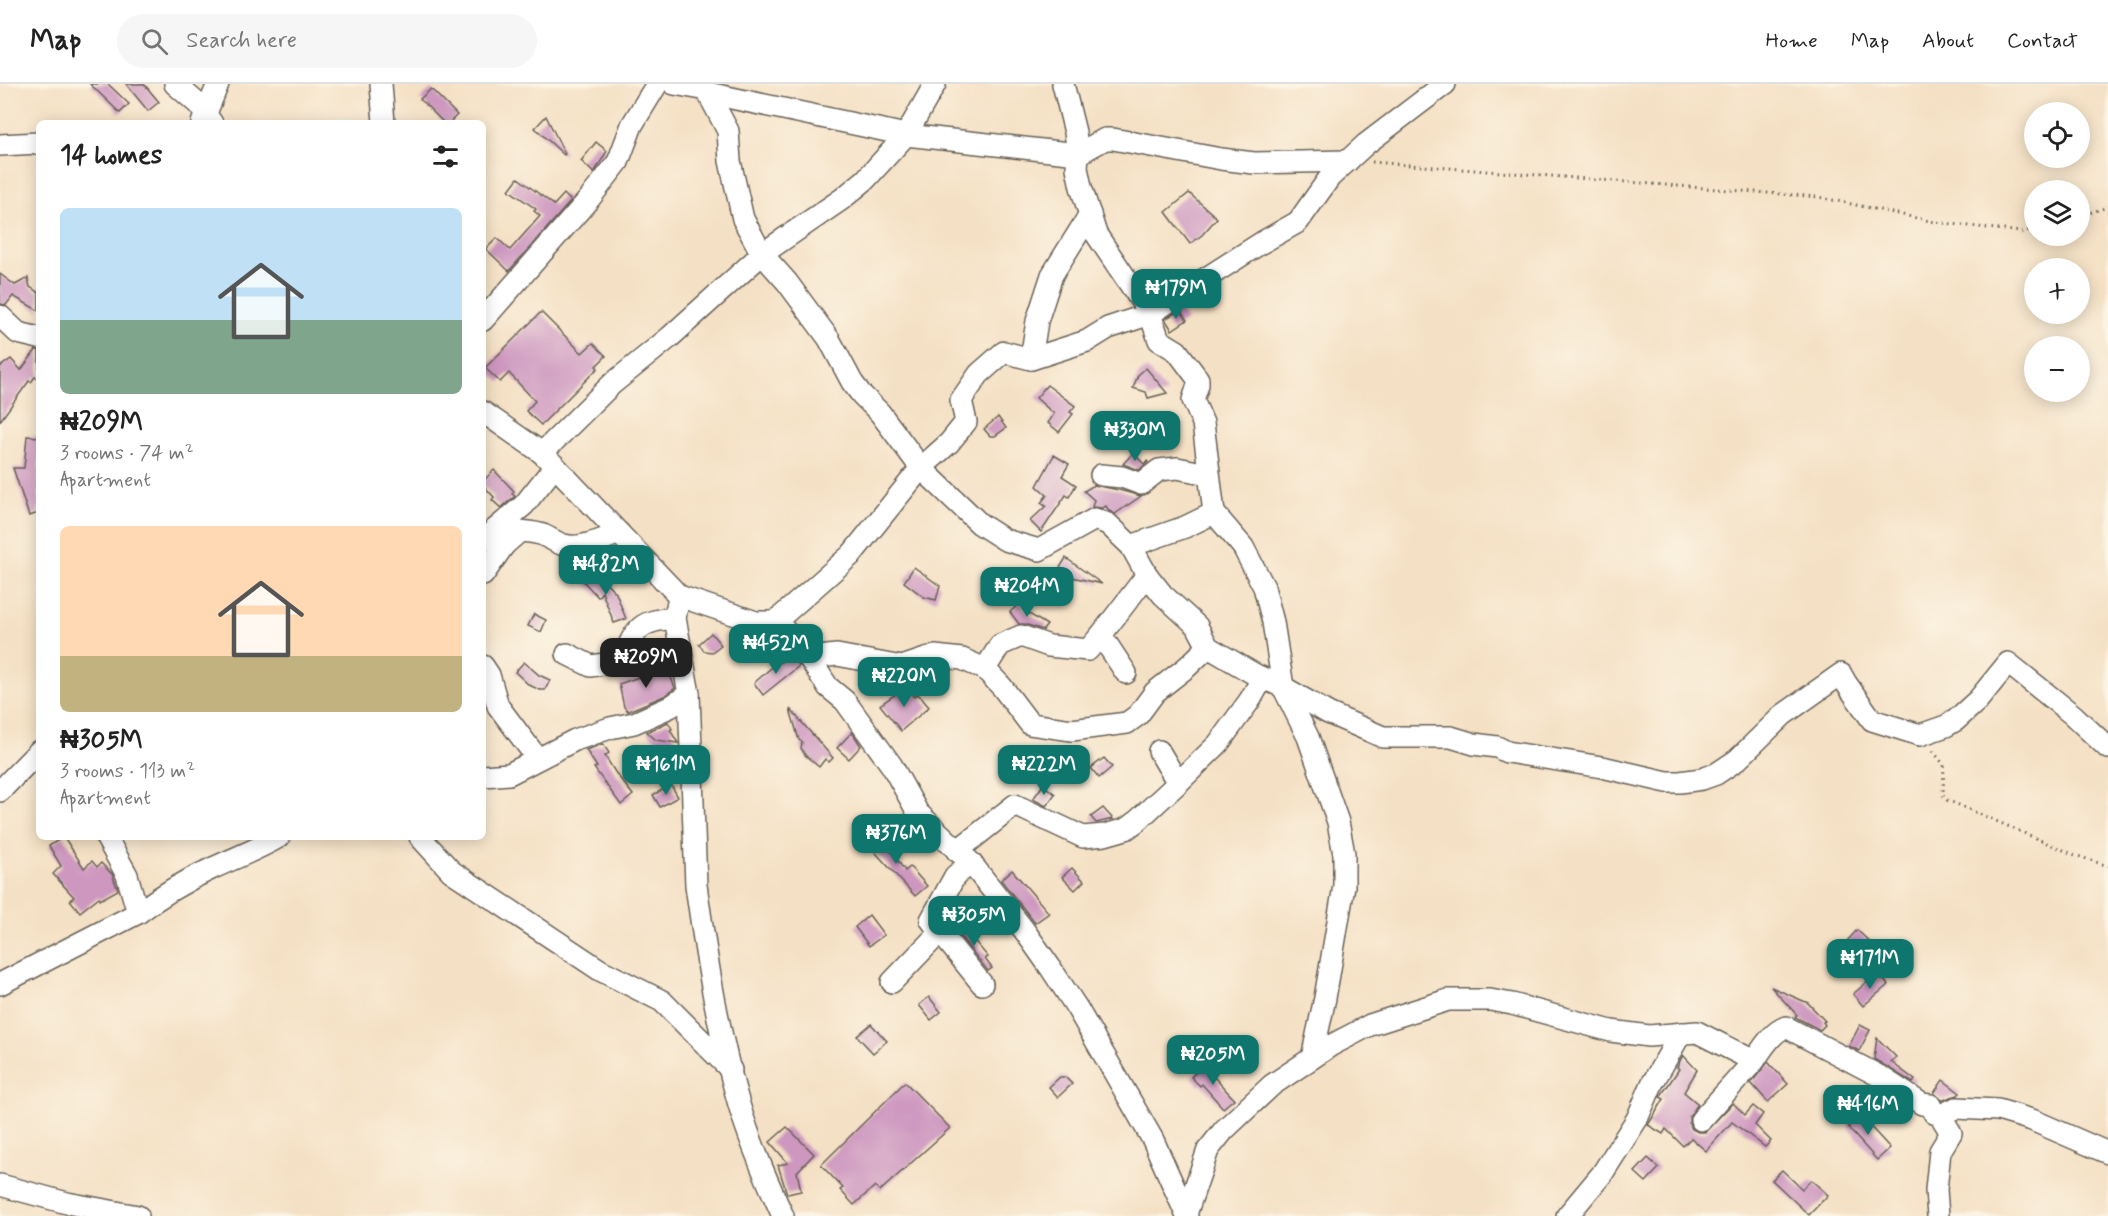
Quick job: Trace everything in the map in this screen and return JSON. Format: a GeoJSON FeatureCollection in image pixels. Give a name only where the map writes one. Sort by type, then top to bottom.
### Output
{"type":"FeatureCollection","features":[{"type":"Feature","properties":{"kind":"street"},"geometry":{"type":"LineString","coordinates":[[175,84],[198,104],[207,120]]}},
{"type":"Feature","properties":{"kind":"street"},"geometry":{"type":"LineString","coordinates":[[207,120],[218,84]]}},
{"type":"Feature","properties":{"kind":"street"},"geometry":{"type":"LineString","coordinates":[[381,84],[384,120]]}},
{"type":"Feature","properties":{"kind":"street"},"geometry":{"type":"LineString","coordinates":[[486,317],[590,198],[618,162],[632,125],[657,84]]}},
{"type":"Feature","properties":{"kind":"street"},"geometry":{"type":"LineString","coordinates":[[674,84],[906,135],[1078,154],[1105,139],[1113,138],[1221,159],[1254,162],[1348,161]]}},
{"type":"Feature","properties":{"kind":"street"},"geometry":{"type":"LineString","coordinates":[[486,562],[491,540],[524,505],[549,459],[612,384],[670,337],[762,254],[842,199],[865,180],[906,135],[935,84]]}},
{"type":"Feature","properties":{"kind":"street"},"geometry":{"type":"LineString","coordinates":[[1063,84],[1078,154],[1077,168],[1096,234],[1150,314],[1159,340],[1177,351],[1198,379],[1193,400],[1203,423],[1214,513],[1243,547],[1264,587],[1273,622],[1283,687],[1308,737],[1338,822],[1344,854],[1344,886],[1325,998],[1312,1058]]}},
{"type":"Feature","properties":{"kind":"street"},"geometry":{"type":"LineString","coordinates":[[775,622],[851,555],[921,468],[949,443],[966,422],[961,400],[979,374],[1004,352],[1031,359],[1087,341],[1108,328],[1150,314],[1298,222],[1329,177],[1445,84]]}},
{"type":"Feature","properties":{"kind":"street"},"geometry":{"type":"LineString","coordinates":[[708,93],[728,131],[730,161],[743,219],[762,254],[787,282],[829,339],[852,382],[880,413],[921,468],[980,524],[1008,541],[1040,550],[1095,519],[1108,524],[1131,546],[1147,575],[1163,595],[1197,626],[1208,647],[1262,679],[1283,687],[1328,713],[1383,737],[1451,737],[1474,744],[1497,747],[1508,752],[1667,782],[1695,780],[1716,774],[1737,760],[1783,716],[1841,674],[1872,720],[1920,735],[1956,720],[1978,700],[2008,663],[2108,748]]}},
{"type":"Feature","properties":{"kind":"street"},"geometry":{"type":"LineString","coordinates":[[0,145],[36,143]]}},
{"type":"Feature","properties":{"kind":"street"},"geometry":{"type":"LineString","coordinates":[[1031,359],[1037,321],[1052,275],[1090,214]]}},
{"type":"Feature","properties":{"kind":"street"},"geometry":{"type":"LineString","coordinates":[[0,316],[18,333],[36,337]]}},
{"type":"Feature","properties":{"kind":"street"},"geometry":{"type":"LineString","coordinates":[[486,414],[549,459],[679,596],[756,622],[775,622],[809,658],[828,687],[846,701],[892,766],[918,813],[964,857],[1024,930],[1077,1008],[1153,1140],[1186,1215]]}},
{"type":"Feature","properties":{"kind":"street"},"geometry":{"type":"LineString","coordinates":[[1101,475],[1122,477],[1141,484],[1160,470],[1177,468],[1208,474]]}},
{"type":"Feature","properties":{"kind":"street"},"geometry":{"type":"LineString","coordinates":[[1131,546],[1185,527],[1214,513]]}},
{"type":"Feature","properties":{"kind":"street"},"geometry":{"type":"LineString","coordinates":[[491,540],[520,531],[543,535],[563,545],[572,546],[598,541],[619,533]]}},
{"type":"Feature","properties":{"kind":"street"},"geometry":{"type":"LineString","coordinates":[[985,669],[1000,645],[1022,636],[1049,646],[1088,650],[1147,575]]}},
{"type":"Feature","properties":{"kind":"street"},"geometry":{"type":"LineString","coordinates":[[679,596],[675,618],[689,694],[696,885],[716,1003],[742,1112],[765,1176],[783,1216]]}},
{"type":"Feature","properties":{"kind":"street"},"geometry":{"type":"LineString","coordinates":[[567,654],[591,666],[622,661],[634,633],[641,627],[654,620],[675,618]]}},
{"type":"Feature","properties":{"kind":"street"},"geometry":{"type":"LineString","coordinates":[[1101,636],[1126,673]]}},
{"type":"Feature","properties":{"kind":"street"},"geometry":{"type":"LineString","coordinates":[[809,658],[837,656],[902,667],[935,656],[955,657],[985,669],[1030,724],[1077,730],[1127,723],[1138,715],[1155,692],[1208,647]]}},
{"type":"Feature","properties":{"kind":"street"},"geometry":{"type":"LineString","coordinates":[[486,670],[498,706],[537,758]]}},
{"type":"Feature","properties":{"kind":"street"},"geometry":{"type":"LineString","coordinates":[[982,984],[931,920],[964,857],[1015,805],[1083,837],[1118,832],[1137,821],[1218,744],[1250,700],[1262,679]]}},
{"type":"Feature","properties":{"kind":"street"},"geometry":{"type":"LineString","coordinates":[[486,776],[509,774],[575,740],[610,728],[634,723],[670,707],[689,694]]}},
{"type":"Feature","properties":{"kind":"street"},"geometry":{"type":"LineString","coordinates":[[1159,751],[1178,783]]}},
{"type":"Feature","properties":{"kind":"street"},"geometry":{"type":"LineString","coordinates":[[0,791],[30,772],[36,758]]}},
{"type":"Feature","properties":{"kind":"street"},"geometry":{"type":"LineString","coordinates":[[108,840],[127,875],[138,913]]}},
{"type":"Feature","properties":{"kind":"street"},"geometry":{"type":"LineString","coordinates":[[0,984],[138,913],[158,898],[208,870],[274,840]]}},
{"type":"Feature","properties":{"kind":"street"},"geometry":{"type":"LineString","coordinates":[[423,840],[451,872],[600,970],[662,1001],[731,1070]]}},
{"type":"Feature","properties":{"kind":"street"},"geometry":{"type":"LineString","coordinates":[[892,982],[940,932]]}},
{"type":"Feature","properties":{"kind":"street"},"geometry":{"type":"LineString","coordinates":[[1186,1215],[1206,1156],[1224,1130],[1272,1085],[1333,1044],[1374,1023],[1453,1000],[1490,1000],[1512,1004],[1611,1031],[1653,1036],[1697,1032],[1754,1060]]}},
{"type":"Feature","properties":{"kind":"street"},"geometry":{"type":"LineString","coordinates":[[1701,1120],[1734,1085],[1765,1044],[1786,1027],[1881,1077],[1922,1104],[1930,1105],[1934,1113],[1940,1115],[1951,1133],[1940,1152],[1936,1190],[1938,1216]]}},
{"type":"Feature","properties":{"kind":"street"},"geometry":{"type":"LineString","coordinates":[[1567,1216],[1602,1174],[1638,1119],[1652,1084],[1681,1033]]}},
{"type":"Feature","properties":{"kind":"street"},"geometry":{"type":"LineString","coordinates":[[1940,1115],[1956,1108],[1998,1110],[2032,1120],[2108,1153]]}},
{"type":"Feature","properties":{"kind":"street"},"geometry":{"type":"LineString","coordinates":[[0,1185],[67,1203],[138,1216]]}},
{"type":"Feature","properties":{"kind":"path"},"geometry":{"type":"LineString","coordinates":[[1348,161],[1819,197],[1935,222],[2024,232]]}},
{"type":"Feature","properties":{"kind":"path"},"geometry":{"type":"LineString","coordinates":[[2090,213],[2108,207]]}},
{"type":"Feature","properties":{"kind":"path"},"geometry":{"type":"LineString","coordinates":[[1920,735],[1944,765],[1943,795],[1947,800],[2074,855],[2108,866]]}},
{"type":"Feature","properties":{"kind":"building"},"geometry":{"type":"Polygon","coordinates":[[[90,84],[108,84],[129,104],[120,113],[90,84]]]}},
{"type":"Feature","properties":{"kind":"building"},"geometry":{"type":"Polygon","coordinates":[[[126,84],[144,84],[159,102],[148,111],[126,84]]]}},
{"type":"Feature","properties":{"kind":"building"},"geometry":{"type":"Polygon","coordinates":[[[431,89],[457,115],[452,120],[441,120],[420,99],[431,89]]]}},
{"type":"Feature","properties":{"kind":"building"},"geometry":{"type":"Polygon","coordinates":[[[546,116],[565,154],[564,155],[535,128],[546,116]]]}},
{"type":"Feature","properties":{"kind":"building"},"geometry":{"type":"Polygon","coordinates":[[[596,142],[607,151],[594,173],[581,161],[596,142]]]}},
{"type":"Feature","properties":{"kind":"building"},"geometry":{"type":"Polygon","coordinates":[[[518,178],[554,205],[564,194],[571,201],[509,271],[486,249],[497,238],[510,250],[540,216],[534,211],[536,209],[509,190],[518,178]]]}},
{"type":"Feature","properties":{"kind":"building"},"geometry":{"type":"Polygon","coordinates":[[[1189,193],[1217,218],[1202,235],[1190,244],[1166,212],[1189,193]]]}},
{"type":"Feature","properties":{"kind":"building"},"geometry":{"type":"Polygon","coordinates":[[[0,274],[15,285],[28,278],[30,287],[36,291],[36,309],[13,296],[6,305],[0,304],[0,274]]]}},
{"type":"Feature","properties":{"kind":"building"},"geometry":{"type":"Polygon","coordinates":[[[1180,310],[1187,320],[1172,330],[1165,319],[1180,310]]]}},
{"type":"Feature","properties":{"kind":"building"},"geometry":{"type":"Polygon","coordinates":[[[541,312],[582,353],[593,343],[606,356],[596,366],[598,368],[541,425],[526,411],[535,401],[509,373],[500,382],[486,367],[541,312]]]}},
{"type":"Feature","properties":{"kind":"building"},"geometry":{"type":"Polygon","coordinates":[[[36,350],[36,378],[29,381],[0,421],[0,367],[11,359],[21,370],[36,350]]]}},
{"type":"Feature","properties":{"kind":"building"},"geometry":{"type":"Polygon","coordinates":[[[1146,368],[1167,393],[1148,398],[1146,392],[1133,388],[1138,375],[1146,368]]]}},
{"type":"Feature","properties":{"kind":"building"},"geometry":{"type":"Polygon","coordinates":[[[1047,385],[1075,406],[1070,412],[1073,414],[1059,432],[1048,423],[1054,414],[1036,398],[1047,385]]]}},
{"type":"Feature","properties":{"kind":"building"},"geometry":{"type":"Polygon","coordinates":[[[998,417],[1006,428],[995,436],[990,436],[984,429],[998,417]]]}},
{"type":"Feature","properties":{"kind":"building"},"geometry":{"type":"Polygon","coordinates":[[[27,436],[36,437],[36,514],[29,516],[13,468],[24,468],[27,436]]]}},
{"type":"Feature","properties":{"kind":"building"},"geometry":{"type":"Polygon","coordinates":[[[1133,453],[1144,464],[1148,462],[1139,470],[1123,464],[1133,453]]]}},
{"type":"Feature","properties":{"kind":"building"},"geometry":{"type":"Polygon","coordinates":[[[1054,455],[1069,464],[1062,476],[1076,485],[1069,497],[1066,495],[1041,532],[1030,521],[1046,506],[1041,503],[1047,495],[1037,486],[1054,455]]]}},
{"type":"Feature","properties":{"kind":"building"},"geometry":{"type":"Polygon","coordinates":[[[494,470],[514,491],[512,494],[515,496],[501,508],[492,500],[494,497],[486,488],[486,478],[494,470]]]}},
{"type":"Feature","properties":{"kind":"building"},"geometry":{"type":"Polygon","coordinates":[[[1094,485],[1141,496],[1115,514],[1106,506],[1092,507],[1094,500],[1084,491],[1094,485]]]}},
{"type":"Feature","properties":{"kind":"building"},"geometry":{"type":"Polygon","coordinates":[[[1066,558],[1102,584],[1068,576],[1059,569],[1066,558]]]}},
{"type":"Feature","properties":{"kind":"building"},"geometry":{"type":"Polygon","coordinates":[[[914,567],[940,586],[936,600],[924,597],[904,582],[914,567]]]}},
{"type":"Feature","properties":{"kind":"building"},"geometry":{"type":"Polygon","coordinates":[[[594,569],[616,593],[626,619],[614,623],[602,592],[598,597],[584,582],[595,572],[594,569]]]}},
{"type":"Feature","properties":{"kind":"building"},"geometry":{"type":"Polygon","coordinates":[[[1020,603],[1029,614],[1047,625],[1043,630],[1019,624],[1010,612],[1020,603]]]}},
{"type":"Feature","properties":{"kind":"building"},"geometry":{"type":"Polygon","coordinates":[[[534,614],[546,620],[541,632],[528,626],[534,614]]]}},
{"type":"Feature","properties":{"kind":"building"},"geometry":{"type":"Polygon","coordinates":[[[711,633],[721,645],[712,652],[704,651],[699,644],[711,633]]]}},
{"type":"Feature","properties":{"kind":"building"},"geometry":{"type":"Polygon","coordinates":[[[790,656],[799,666],[763,695],[754,683],[771,668],[790,656]]]}},
{"type":"Feature","properties":{"kind":"building"},"geometry":{"type":"Polygon","coordinates":[[[524,662],[539,675],[550,680],[545,690],[529,685],[515,672],[524,662]]]}},
{"type":"Feature","properties":{"kind":"building"},"geometry":{"type":"Polygon","coordinates":[[[667,667],[675,688],[664,696],[628,711],[624,707],[619,684],[667,667]]]}},
{"type":"Feature","properties":{"kind":"building"},"geometry":{"type":"Polygon","coordinates":[[[906,687],[914,697],[918,694],[929,707],[901,731],[880,705],[906,687]]]}},
{"type":"Feature","properties":{"kind":"building"},"geometry":{"type":"Polygon","coordinates":[[[790,709],[833,758],[829,762],[825,759],[819,767],[805,755],[790,709]]]}},
{"type":"Feature","properties":{"kind":"building"},"geometry":{"type":"Polygon","coordinates":[[[668,722],[678,743],[656,740],[647,732],[668,722]]]}},
{"type":"Feature","properties":{"kind":"building"},"geometry":{"type":"Polygon","coordinates":[[[852,732],[861,746],[849,759],[837,748],[852,732]]]}},
{"type":"Feature","properties":{"kind":"building"},"geometry":{"type":"Polygon","coordinates":[[[603,744],[609,753],[605,756],[633,795],[621,805],[594,768],[597,767],[586,750],[603,744]]]}},
{"type":"Feature","properties":{"kind":"building"},"geometry":{"type":"Polygon","coordinates":[[[1104,758],[1112,767],[1099,778],[1091,768],[1104,758]]]}},
{"type":"Feature","properties":{"kind":"building"},"geometry":{"type":"Polygon","coordinates":[[[671,785],[678,797],[660,807],[653,795],[671,785]]]}},
{"type":"Feature","properties":{"kind":"building"},"geometry":{"type":"Polygon","coordinates":[[[1043,785],[1055,794],[1046,806],[1033,799],[1043,785]]]}},
{"type":"Feature","properties":{"kind":"building"},"geometry":{"type":"Polygon","coordinates":[[[1103,808],[1113,819],[1096,823],[1091,817],[1103,808]]]}},
{"type":"Feature","properties":{"kind":"building"},"geometry":{"type":"Polygon","coordinates":[[[877,831],[887,842],[886,844],[905,871],[910,867],[927,886],[915,896],[866,842],[877,831]]]}},
{"type":"Feature","properties":{"kind":"building"},"geometry":{"type":"Polygon","coordinates":[[[58,840],[66,840],[84,868],[92,861],[97,867],[101,863],[112,874],[118,890],[100,900],[99,897],[80,912],[70,900],[74,897],[53,874],[61,866],[49,846],[58,840]]]}},
{"type":"Feature","properties":{"kind":"building"},"geometry":{"type":"Polygon","coordinates":[[[1072,868],[1084,881],[1075,890],[1062,877],[1072,868]]]}},
{"type":"Feature","properties":{"kind":"building"},"geometry":{"type":"Polygon","coordinates":[[[1012,870],[1049,913],[1035,923],[1001,880],[1012,870]]]}},
{"type":"Feature","properties":{"kind":"building"},"geometry":{"type":"Polygon","coordinates":[[[869,915],[884,935],[869,946],[855,927],[869,915]]]}},
{"type":"Feature","properties":{"kind":"building"},"geometry":{"type":"Polygon","coordinates":[[[962,926],[988,957],[985,959],[992,968],[988,971],[956,931],[962,926]]]}},
{"type":"Feature","properties":{"kind":"building"},"geometry":{"type":"Polygon","coordinates":[[[1857,930],[1872,944],[1868,948],[1871,952],[1843,963],[1851,945],[1847,941],[1857,930]]]}},
{"type":"Feature","properties":{"kind":"building"},"geometry":{"type":"Polygon","coordinates":[[[1878,973],[1888,985],[1863,1006],[1853,994],[1878,973]]]}},
{"type":"Feature","properties":{"kind":"building"},"geometry":{"type":"Polygon","coordinates":[[[1771,987],[1808,1003],[1825,1021],[1823,1022],[1825,1025],[1820,1030],[1795,1017],[1797,1015],[1771,987]]]}},
{"type":"Feature","properties":{"kind":"building"},"geometry":{"type":"Polygon","coordinates":[[[929,997],[941,1012],[931,1020],[919,1005],[929,997]]]}},
{"type":"Feature","properties":{"kind":"building"},"geometry":{"type":"Polygon","coordinates":[[[871,1024],[887,1041],[873,1053],[857,1036],[871,1024]]]}},
{"type":"Feature","properties":{"kind":"building"},"geometry":{"type":"Polygon","coordinates":[[[1860,1025],[1870,1030],[1859,1051],[1849,1046],[1860,1025]]]}},
{"type":"Feature","properties":{"kind":"building"},"geometry":{"type":"Polygon","coordinates":[[[1877,1038],[1896,1057],[1891,1062],[1915,1080],[1913,1083],[1874,1059],[1877,1038]]]}},
{"type":"Feature","properties":{"kind":"building"},"geometry":{"type":"Polygon","coordinates":[[[1683,1055],[1697,1070],[1684,1092],[1698,1104],[1689,1117],[1692,1129],[1705,1132],[1733,1103],[1745,1115],[1753,1106],[1763,1114],[1755,1125],[1771,1141],[1765,1147],[1732,1122],[1706,1151],[1691,1138],[1683,1146],[1666,1129],[1663,1134],[1648,1125],[1664,1099],[1660,1097],[1679,1069],[1677,1067],[1683,1055]]]}},
{"type":"Feature","properties":{"kind":"building"},"geometry":{"type":"Polygon","coordinates":[[[1768,1062],[1788,1084],[1768,1102],[1751,1083],[1768,1062]]]}},
{"type":"Feature","properties":{"kind":"building"},"geometry":{"type":"Polygon","coordinates":[[[1203,1065],[1234,1099],[1223,1108],[1202,1084],[1200,1086],[1191,1077],[1203,1065]]]}},
{"type":"Feature","properties":{"kind":"building"},"geometry":{"type":"Polygon","coordinates":[[[1060,1077],[1065,1077],[1072,1084],[1058,1097],[1049,1087],[1060,1077]]]}},
{"type":"Feature","properties":{"kind":"building"},"geometry":{"type":"Polygon","coordinates":[[[1943,1080],[1960,1093],[1942,1100],[1934,1093],[1943,1080]]]}},
{"type":"Feature","properties":{"kind":"building"},"geometry":{"type":"Polygon","coordinates":[[[905,1082],[950,1128],[880,1191],[875,1186],[854,1205],[840,1190],[843,1188],[821,1165],[905,1082]]]}},
{"type":"Feature","properties":{"kind":"building"},"geometry":{"type":"Polygon","coordinates":[[[1856,1111],[1890,1148],[1877,1160],[1850,1130],[1848,1125],[1856,1111]]]}},
{"type":"Feature","properties":{"kind":"building"},"geometry":{"type":"Polygon","coordinates":[[[787,1127],[814,1154],[797,1172],[801,1191],[787,1194],[778,1165],[788,1163],[770,1142],[787,1127]]]}},
{"type":"Feature","properties":{"kind":"building"},"geometry":{"type":"Polygon","coordinates":[[[1648,1158],[1659,1168],[1646,1182],[1635,1172],[1648,1158]]]}},
{"type":"Feature","properties":{"kind":"building"},"geometry":{"type":"Polygon","coordinates":[[[1782,1170],[1802,1189],[1811,1180],[1828,1195],[1809,1215],[1772,1180],[1782,1170]]]}}]}
